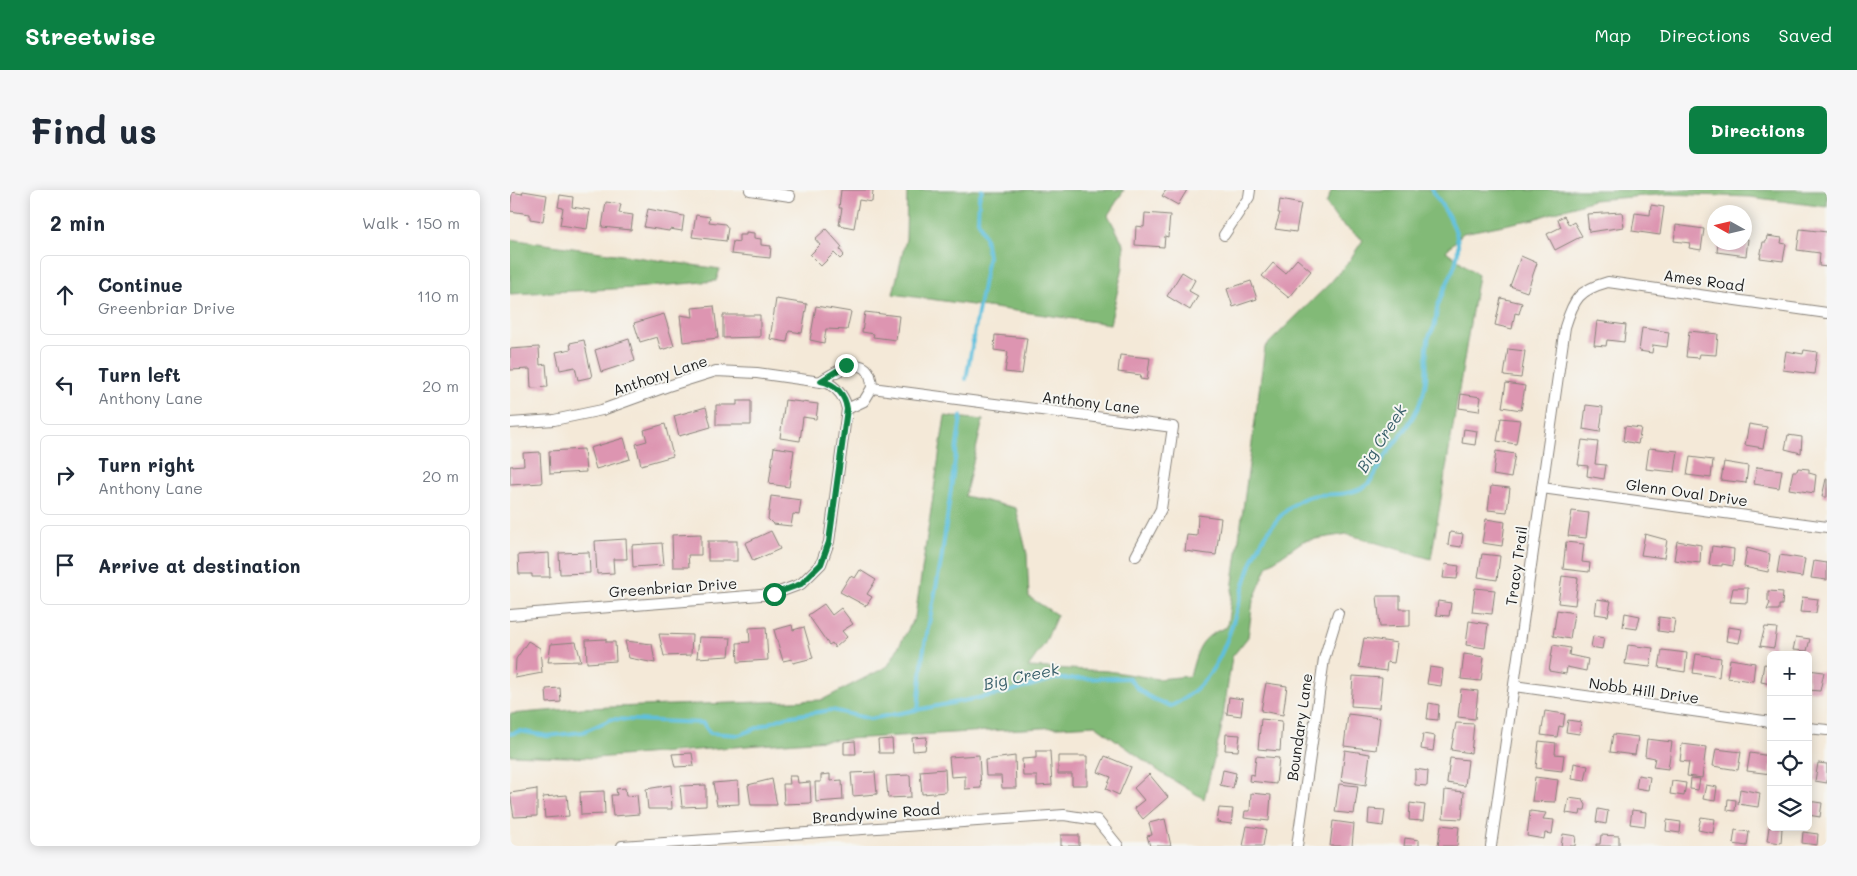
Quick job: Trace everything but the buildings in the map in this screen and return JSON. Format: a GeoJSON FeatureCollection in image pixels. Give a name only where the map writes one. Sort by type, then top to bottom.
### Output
{"type":"FeatureCollection","features":[{"type":"Feature","properties":{"kind":"street"},"geometry":{"type":"LineString","coordinates":[[750,190],[790,196]]}},
{"type":"Feature","properties":{"kind":"street"},"geometry":{"type":"LineString","coordinates":[[1224,235],[1249,197],[1250,190]]}},
{"type":"Feature","properties":{"kind":"street","name":"Ames Road"},"geometry":{"type":"LineString","coordinates":[[1580,293],[1608,282],[1827,313]]}},
{"type":"Feature","properties":{"kind":"street","name":"Tracy Trail"},"geometry":{"type":"LineString","coordinates":[[1491,846],[1565,327],[1570,310],[1580,293]]}},
{"type":"Feature","properties":{"kind":"street"},"geometry":{"type":"LineString","coordinates":[[821,381],[846,365],[857,366],[866,370],[872,388],[864,400],[847,409]]}},
{"type":"Feature","properties":{"kind":"street","name":"Anthony Lane"},"geometry":{"type":"LineString","coordinates":[[510,424],[554,420],[602,410],[716,371],[758,373],[821,381],[837,388],[846,402],[847,409]]}},
{"type":"Feature","properties":{"kind":"street","name":"Anthony Lane"},"geometry":{"type":"LineString","coordinates":[[872,388],[1173,427],[1161,510],[1136,556]]}},
{"type":"Feature","properties":{"kind":"street","name":"Greenbriar Drive"},"geometry":{"type":"LineString","coordinates":[[510,615],[774,594],[801,584],[821,564],[829,542],[847,409]]}},
{"type":"Feature","properties":{"kind":"street","name":"Glenn Oval Drive"},"geometry":{"type":"LineString","coordinates":[[1542,488],[1827,527]]}},
{"type":"Feature","properties":{"kind":"street","name":"Boundary Lane"},"geometry":{"type":"LineString","coordinates":[[1297,846],[1324,659],[1338,613]]}},
{"type":"Feature","properties":{"kind":"street","name":"Nobb Hill Drive"},"geometry":{"type":"LineString","coordinates":[[1514,686],[1767,721]]}},
{"type":"Feature","properties":{"kind":"street"},"geometry":{"type":"LineString","coordinates":[[1812,728],[1827,730]]}},
{"type":"Feature","properties":{"kind":"street","name":"Brandywine Road"},"geometry":{"type":"LineString","coordinates":[[622,846],[1064,815],[1096,820],[1118,846]]}},
{"type":"Feature","properties":{"kind":"green space"},"geometry":{"type":"Polygon","coordinates":[[[907,190],[1124,190],[1108,215],[1124,245],[1123,267],[1110,324],[893,294],[906,239],[907,190]]]}},
{"type":"Feature","properties":{"kind":"green space"},"geometry":{"type":"Polygon","coordinates":[[[1332,190],[1827,190],[1827,207],[1750,197],[1669,194],[1593,200],[1534,219],[1463,233],[1446,251],[1478,275],[1431,559],[1347,534],[1303,541],[1268,565],[1253,601],[1248,637],[1232,657],[1221,730],[1204,799],[1160,772],[1095,725],[810,741],[595,758],[510,755],[510,714],[582,708],[822,700],[888,666],[915,617],[945,416],[983,420],[965,496],[1016,508],[1027,554],[1029,597],[1057,615],[1045,643],[1028,667],[1108,671],[1158,679],[1190,676],[1201,645],[1211,635],[1227,627],[1265,347],[1331,282],[1349,261],[1363,240],[1338,221],[1326,204],[1332,190]]]}},
{"type":"Feature","properties":{"kind":"green space"},"geometry":{"type":"Polygon","coordinates":[[[510,239],[720,269],[716,281],[634,288],[510,294],[510,239]]]}},
{"type":"Feature","properties":{"kind":"waterway"},"geometry":{"type":"LineString","coordinates":[[966,379],[988,257],[985,237],[978,220],[979,198],[982,190]]}},
{"type":"Feature","properties":{"kind":"waterway","name":"Big Creek"},"geometry":{"type":"LineString","coordinates":[[510,734],[520,731],[547,736],[583,732],[612,719],[703,723],[710,733],[739,735],[785,717],[832,710],[870,719],[1004,693],[1054,679],[1129,678],[1147,696],[1171,706],[1193,691],[1210,673],[1222,652],[1254,558],[1265,536],[1275,522],[1301,500],[1317,495],[1346,493],[1366,485],[1372,479],[1419,406],[1426,380],[1428,339],[1434,327],[1440,300],[1455,265],[1458,247],[1453,225],[1432,190]]}},
{"type":"Feature","properties":{"kind":"waterway"},"geometry":{"type":"LineString","coordinates":[[918,710],[923,654],[941,562],[961,416]]}},
{"type":"Feature","properties":{"kind":"route"},"geometry":{"type":"LineString","coordinates":[[774,594],[801,584],[821,564],[829,542],[847,409],[846,402],[837,388],[828,382],[821,381],[846,365]]}}]}
